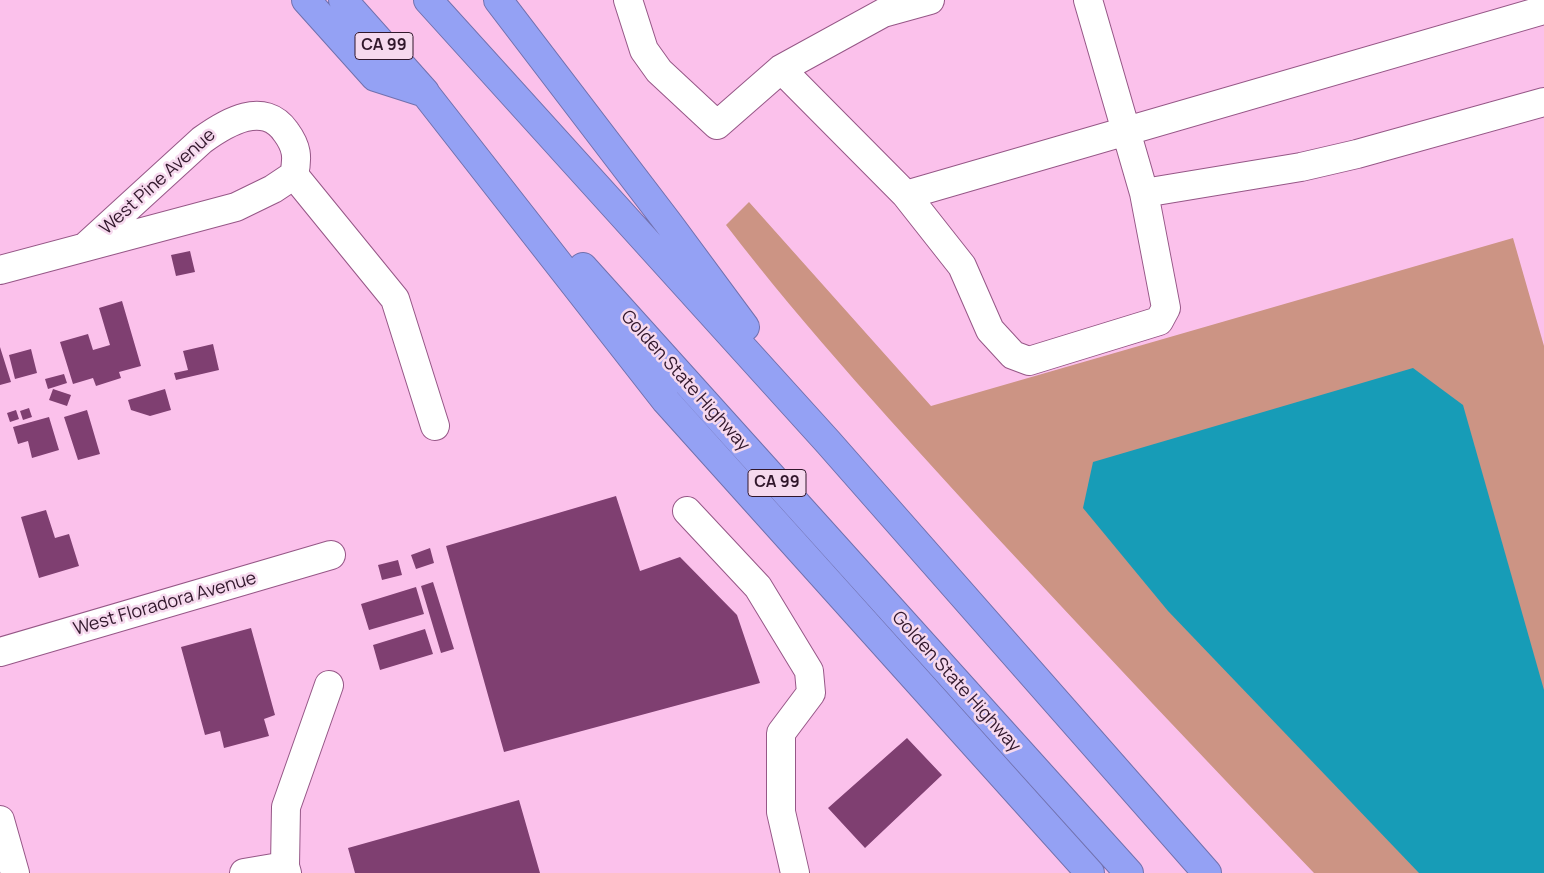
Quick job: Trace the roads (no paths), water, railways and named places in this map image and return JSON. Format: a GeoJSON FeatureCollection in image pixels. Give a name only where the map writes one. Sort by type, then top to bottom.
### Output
{"type":"FeatureCollection","features":[{"type":"Feature","properties":{"kind":"highway"},"geometry":{"type":"LineString","coordinates":[[306,0],[375,77],[425,92],[666,401],[1090,873]]}},
{"type":"Feature","properties":{"kind":"highway","name":"Golden State Highway"},"geometry":{"type":"LineString","coordinates":[[343,0],[1129,873]]}},
{"type":"Feature","properties":{"kind":"highway"},"geometry":{"type":"LineString","coordinates":[[428,0],[828,442],[1207,873]]}},
{"type":"Feature","properties":{"kind":"highway"},"geometry":{"type":"LineString","coordinates":[[498,0],[670,224],[828,442]]}},
{"type":"Feature","properties":{"kind":"highway"},"geometry":{"type":"LineString","coordinates":[[1174,837],[1214,873]]}},
{"type":"Feature","properties":{"kind":"street"},"geometry":{"type":"LineString","coordinates":[[628,0],[644,50],[659,71],[717,124],[781,69],[883,13],[926,1]]}},
{"type":"Feature","properties":{"kind":"street"},"geometry":{"type":"LineString","coordinates":[[781,69],[906,195],[962,266],[990,330],[1013,355],[1029,361],[1159,321],[1166,308],[1144,193],[1088,0]]}},
{"type":"Feature","properties":{"kind":"street"},"geometry":{"type":"LineString","coordinates":[[906,195],[1544,10]]}},
{"type":"Feature","properties":{"kind":"street"},"geometry":{"type":"LineString","coordinates":[[1144,193],[1301,167],[1358,154],[1544,102]]}},
{"type":"Feature","properties":{"kind":"street","name":"West Pine Avenue"},"geometry":{"type":"LineString","coordinates":[[0,270],[236,207],[273,189],[294,175],[297,158],[296,146],[280,122],[265,116],[245,116],[219,128],[202,140],[86,246]]}},
{"type":"Feature","properties":{"kind":"street"},"geometry":{"type":"LineString","coordinates":[[294,175],[395,299],[435,426]]}},
{"type":"Feature","properties":{"kind":"street"},"geometry":{"type":"LineString","coordinates":[[687,511],[758,587],[808,671],[811,693],[781,733],[781,812],[792,864]]}},
{"type":"Feature","properties":{"kind":"street","name":"West Floradora Avenue"},"geometry":{"type":"LineString","coordinates":[[0,652],[331,555]]}},
{"type":"Feature","properties":{"kind":"street"},"geometry":{"type":"LineString","coordinates":[[244,873],[286,870],[286,807],[329,685]]}},
{"type":"Feature","properties":{"kind":"street"},"geometry":{"type":"LineString","coordinates":[[0,820],[15,873]]}},
{"type":"Feature","properties":{"kind":"water"},"geometry":{"type":"Polygon","coordinates":[[[1413,368],[1463,405],[1544,690],[1544,873],[1419,873],[1168,611],[1083,508],[1093,462],[1413,368]]]}}]}
